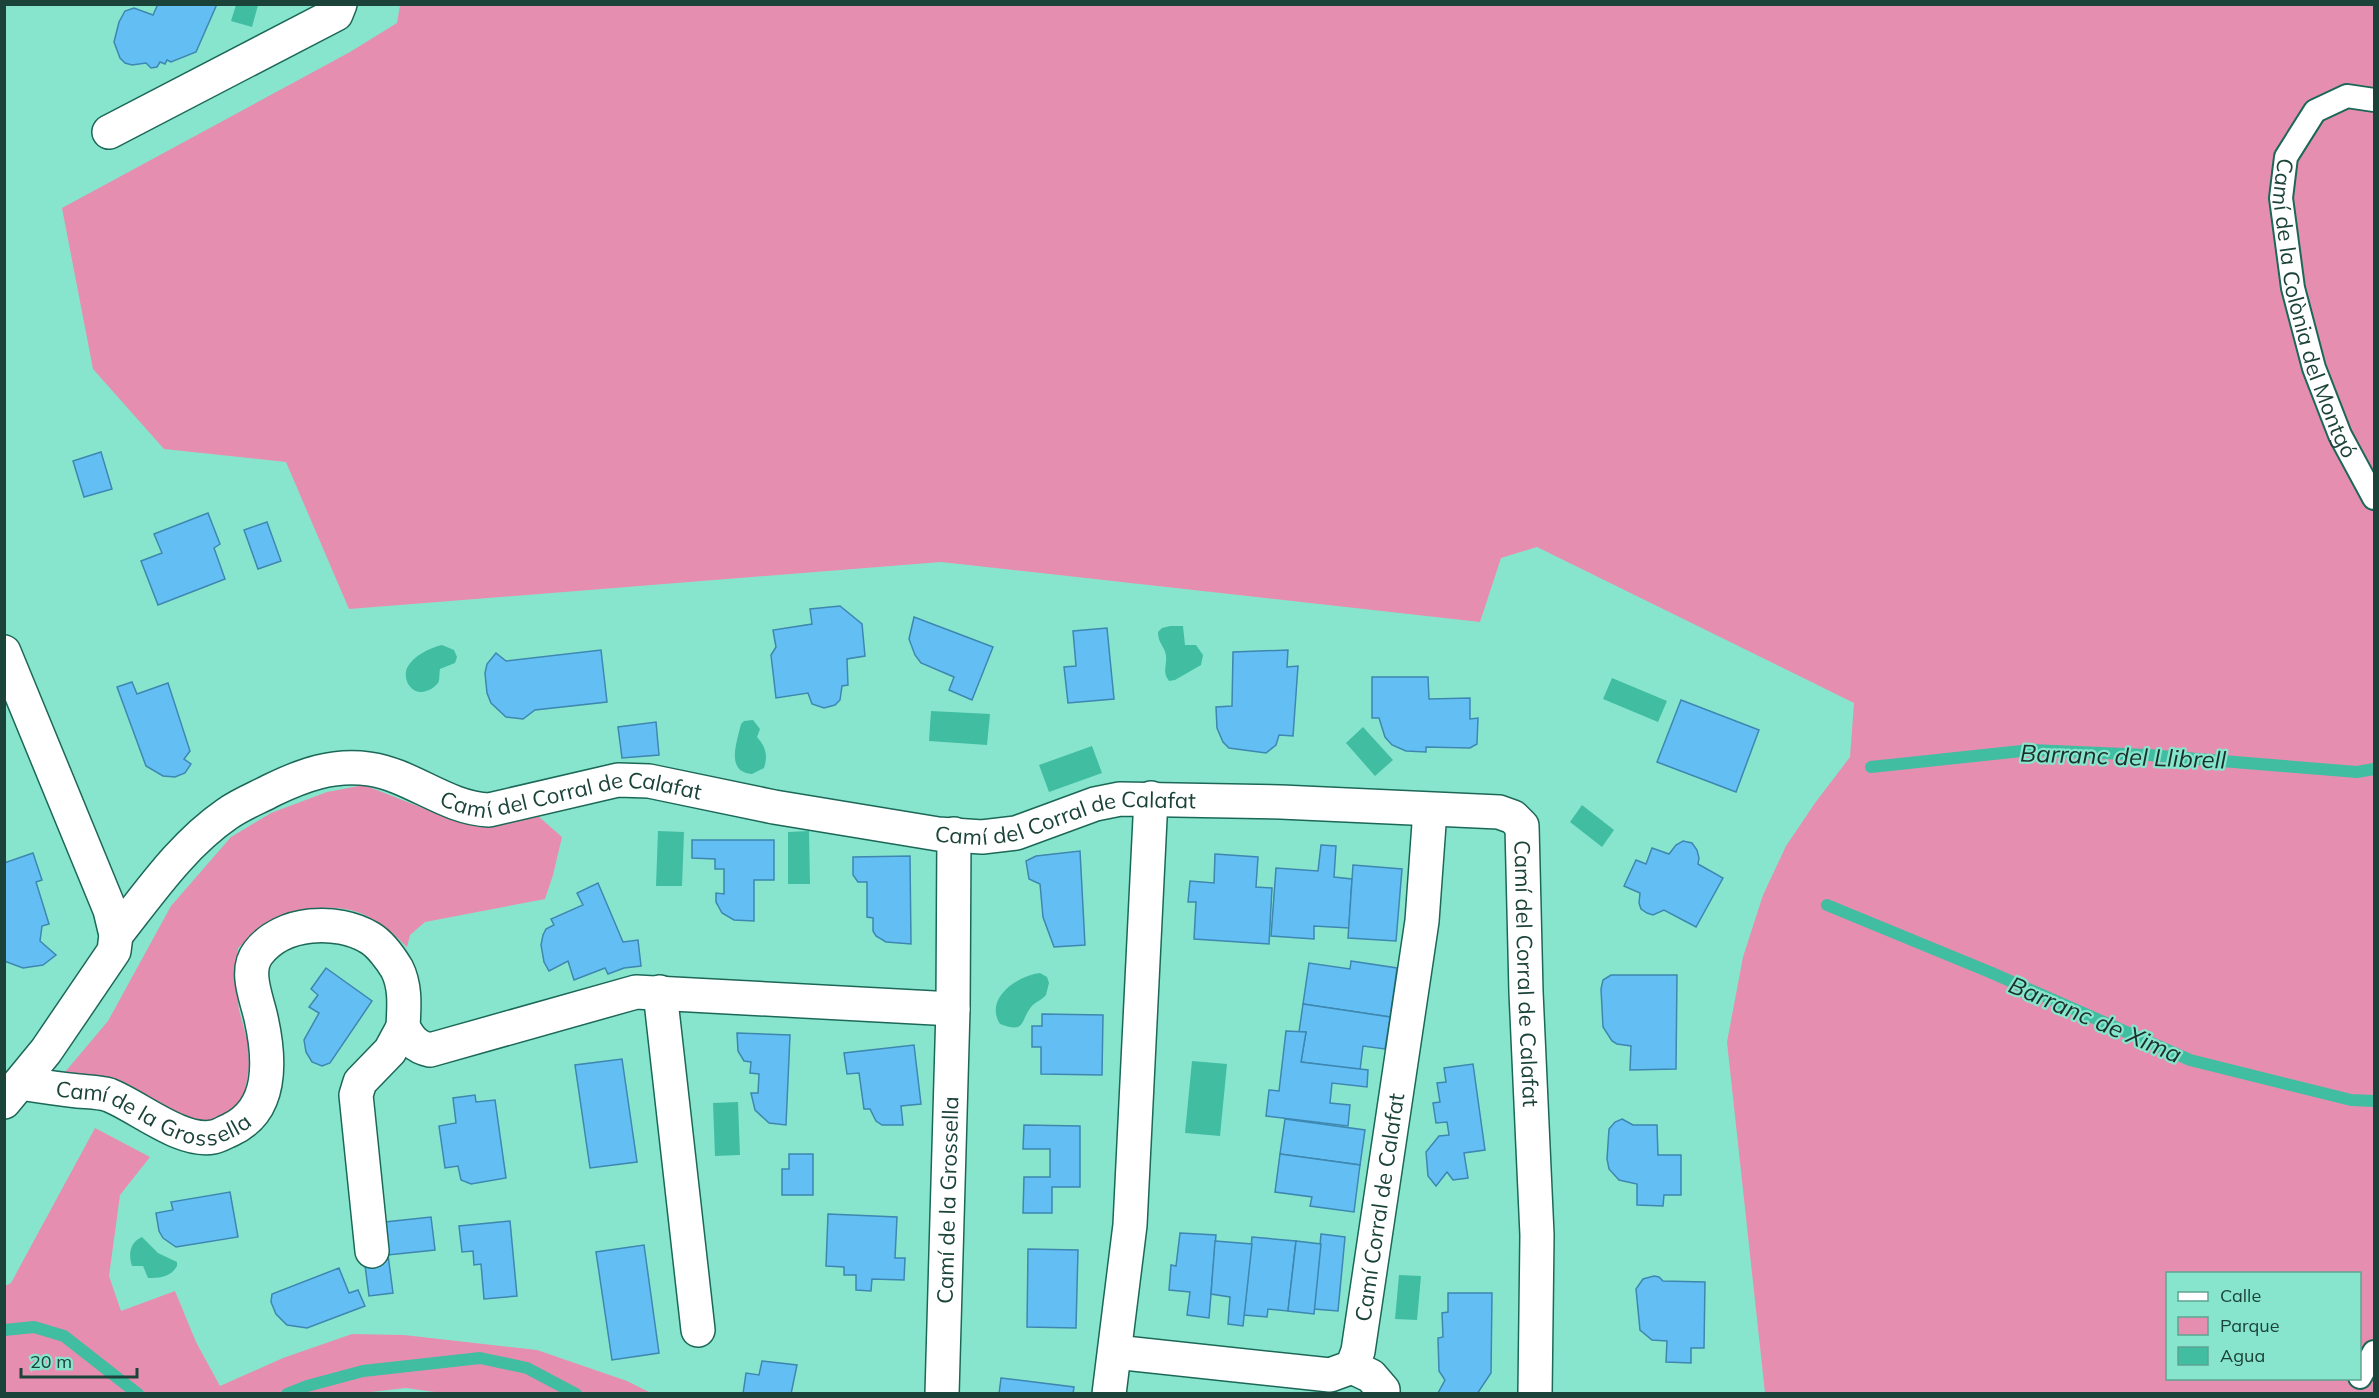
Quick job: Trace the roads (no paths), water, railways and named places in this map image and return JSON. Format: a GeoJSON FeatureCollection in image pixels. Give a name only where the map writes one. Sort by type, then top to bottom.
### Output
{"type":"FeatureCollection","features":[{"type":"Feature","properties":{"kind":"street"},"geometry":{"type":"LineString","coordinates":[[109,132],[336,14],[340,4]]}},
{"type":"Feature","properties":{"kind":"street"},"geometry":{"type":"LineString","coordinates":[[4,652],[110,910],[116,935]]}},
{"type":"Feature","properties":{"kind":"street","name":"Camí del Corral de Calafat"},"geometry":{"type":"LineString","coordinates":[[12,1093],[46,1052],[102,972],[114,951],[116,935],[187,848],[228,813],[303,775],[335,769],[369,769],[399,778],[460,806],[489,810],[618,780],[649,781],[774,807],[938,834],[997,837],[1016,833],[1095,804],[1120,799],[1150,798],[1499,812],[1513,817],[1522,826],[1526,992],[1537,1235],[1535,1394]]}},
{"type":"Feature","properties":{"kind":"street"},"geometry":{"type":"LineString","coordinates":[[1109,1394],[1131,1226],[1150,798]]}},
{"type":"Feature","properties":{"kind":"street","name":"Camí Corral de Calafat"},"geometry":{"type":"LineString","coordinates":[[1352,1367],[1358,1351],[1385,1160],[1413,987],[1422,921],[1430,810]]}},
{"type":"Feature","properties":{"kind":"street","name":"Camí de la Grossella"},"geometry":{"type":"LineString","coordinates":[[942,1394],[953,1009],[954,834]]}},
{"type":"Feature","properties":{"kind":"street","name":"Camí de la Grossella"},"geometry":{"type":"LineString","coordinates":[[12,1093],[108,1095],[194,1137],[213,1137],[233,1129],[250,1118],[261,1099],[266,1081],[267,1059],[251,976],[256,955],[269,942],[291,929],[332,926],[371,938],[397,969],[404,990],[403,1027],[390,1051],[360,1082],[356,1095],[372,1251]]}},
{"type":"Feature","properties":{"kind":"street"},"geometry":{"type":"LineString","coordinates":[[403,1027],[419,1048],[430,1050],[636,992],[953,1009]]}},
{"type":"Feature","properties":{"kind":"street"},"geometry":{"type":"LineString","coordinates":[[660,992],[698,1330]]}},
{"type":"Feature","properties":{"kind":"street"},"geometry":{"type":"LineString","coordinates":[[1115,1352],[1330,1375],[1352,1367],[1371,1376],[1383,1390],[1383,1394]]}},
{"type":"Feature","properties":{"kind":"lane","name":"Camí de la Colònia del Montgó"},"geometry":{"type":"LineString","coordinates":[[2374,100],[2347,96],[2315,111],[2286,158],[2281,198],[2293,288],[2314,368],[2340,435],[2374,498]]}},
{"type":"Feature","properties":{"kind":"lane"},"geometry":{"type":"LineString","coordinates":[[2361,1375],[2374,1352]]}},
{"type":"Feature","properties":{"kind":"lane"},"geometry":{"type":"LineString","coordinates":[[2352,1394],[2358,1380]]}},
{"type":"Feature","properties":{"kind":"water"},"geometry":{"type":"Polygon","coordinates":[[[236,5],[258,5],[252,27],[231,21],[236,5]]]}},
{"type":"Feature","properties":{"kind":"water"},"geometry":{"type":"Polygon","coordinates":[[[1170,626],[1183,626],[1185,645],[1196,645],[1203,655],[1201,665],[1169,681],[1165,672],[1165,653],[1158,632],[1170,626]]]}},
{"type":"Feature","properties":{"kind":"water"},"geometry":{"type":"Polygon","coordinates":[[[442,645],[454,650],[457,657],[455,663],[440,669],[439,682],[428,691],[421,692],[413,689],[407,682],[407,668],[422,653],[442,645]]]}},
{"type":"Feature","properties":{"kind":"water"},"geometry":{"type":"Polygon","coordinates":[[[1612,678],[1667,701],[1658,722],[1603,699],[1612,678]]]}},
{"type":"Feature","properties":{"kind":"water"},"geometry":{"type":"Polygon","coordinates":[[[931,711],[990,714],[987,745],[929,741],[931,711]]]}},
{"type":"Feature","properties":{"kind":"water"},"geometry":{"type":"Polygon","coordinates":[[[753,720],[760,729],[757,737],[764,748],[766,760],[764,768],[752,774],[738,768],[735,755],[741,724],[744,721],[753,720]]]}},
{"type":"Feature","properties":{"kind":"water"},"geometry":{"type":"Polygon","coordinates":[[[1363,727],[1393,760],[1375,776],[1346,743],[1363,727]]]}},
{"type":"Feature","properties":{"kind":"water"},"geometry":{"type":"Polygon","coordinates":[[[1092,746],[1102,773],[1049,792],[1039,765],[1092,746]]]}},
{"type":"Feature","properties":{"kind":"water"},"geometry":{"type":"Polygon","coordinates":[[[1582,805],[1614,830],[1602,847],[1570,822],[1582,805]]]}},
{"type":"Feature","properties":{"kind":"water"},"geometry":{"type":"Polygon","coordinates":[[[658,831],[684,832],[682,886],[656,886],[658,831]]]}},
{"type":"Feature","properties":{"kind":"water"},"geometry":{"type":"Polygon","coordinates":[[[809,831],[810,884],[788,884],[788,832],[809,831]]]}},
{"type":"Feature","properties":{"kind":"water"},"geometry":{"type":"Polygon","coordinates":[[[1040,973],[1047,977],[1049,983],[1046,995],[1031,1007],[1018,1027],[1000,1024],[996,1015],[996,1006],[1005,990],[1021,979],[1040,973]]]}},
{"type":"Feature","properties":{"kind":"water"},"geometry":{"type":"Polygon","coordinates":[[[1192,1061],[1227,1064],[1220,1136],[1185,1133],[1192,1061]]]}},
{"type":"Feature","properties":{"kind":"water"},"geometry":{"type":"Polygon","coordinates":[[[738,1102],[740,1155],[715,1156],[713,1103],[738,1102]]]}},
{"type":"Feature","properties":{"kind":"water"},"geometry":{"type":"Polygon","coordinates":[[[142,1237],[158,1253],[177,1262],[172,1273],[148,1278],[143,1266],[132,1266],[131,1249],[142,1237]]]}},
{"type":"Feature","properties":{"kind":"water"},"geometry":{"type":"Polygon","coordinates":[[[1399,1275],[1421,1276],[1417,1320],[1395,1319],[1399,1275]]]}},
{"type":"Feature","properties":{"kind":"waterway","name":"Barranc del Llibrell"},"geometry":{"type":"LineString","coordinates":[[1871,767],[2031,750],[2148,755],[2357,772],[2374,769]]}},
{"type":"Feature","properties":{"kind":"waterway","name":"Barranc de Xima"},"geometry":{"type":"LineString","coordinates":[[1827,905],[1992,973],[2190,1060],[2351,1100],[2374,1101]]}},
{"type":"Feature","properties":{"kind":"waterway"},"geometry":{"type":"LineString","coordinates":[[4,1330],[34,1327],[64,1336],[138,1394]]}},
{"type":"Feature","properties":{"kind":"waterway"},"geometry":{"type":"LineString","coordinates":[[287,1394],[307,1386],[363,1371],[480,1358],[527,1368],[576,1394]]}}]}
